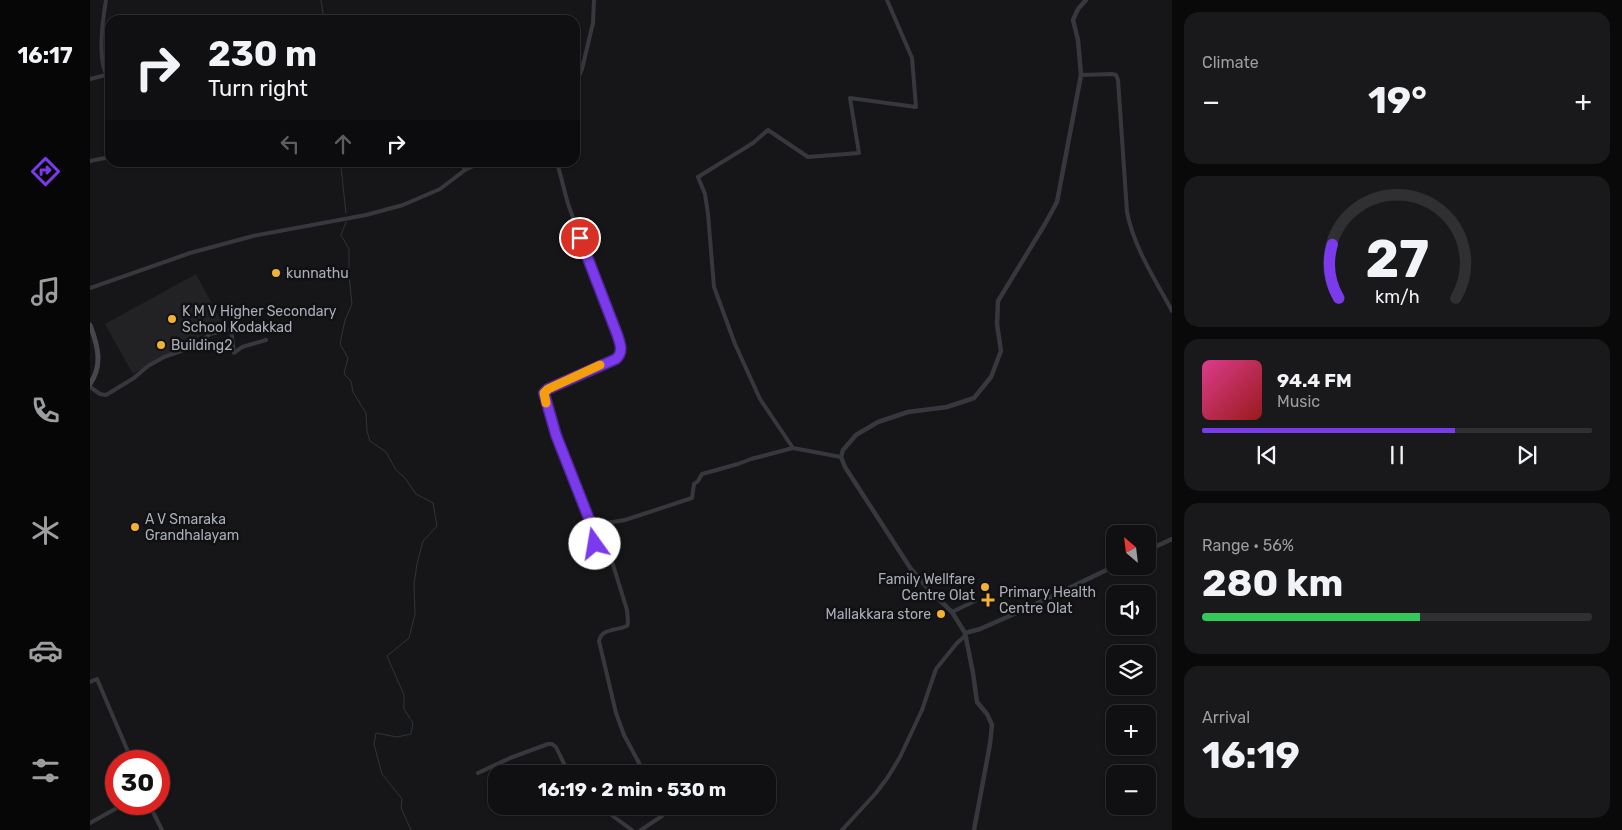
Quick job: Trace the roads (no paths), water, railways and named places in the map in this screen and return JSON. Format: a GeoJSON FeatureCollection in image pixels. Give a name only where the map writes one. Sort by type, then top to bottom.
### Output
{"type":"FeatureCollection","features":[{"type":"Feature","properties":{"kind":"main road"},"geometry":{"type":"LineString","coordinates":[[90,325],[98,346],[98,367],[90,386]]}},
{"type":"Feature","properties":{"kind":"street"},"geometry":{"type":"LineString","coordinates":[[105,69],[101,47],[106,0]]}},
{"type":"Feature","properties":{"kind":"street"},"geometry":{"type":"LineString","coordinates":[[580,74],[593,23],[594,0]]}},
{"type":"Feature","properties":{"kind":"street"},"geometry":{"type":"LineString","coordinates":[[793,448],[760,399],[735,344],[714,287],[708,214],[705,194],[698,177],[753,143],[768,130],[808,157],[859,153],[850,98],[916,107],[912,58],[888,0]]}},
{"type":"Feature","properties":{"kind":"street"},"geometry":{"type":"LineString","coordinates":[[974,830],[992,725],[987,714],[977,702],[965,635],[952,612],[931,592],[911,568],[841,457],[843,450],[856,435],[878,422],[908,412],[947,407],[974,398],[992,377],[1001,351],[997,324],[998,301],[1057,202],[1081,75],[1078,40],[1073,20],[1078,9],[1086,0]]}},
{"type":"Feature","properties":{"kind":"street"},"geometry":{"type":"LineString","coordinates":[[1081,75],[1112,74],[1116,75],[1118,80],[1127,212],[1130,226],[1135,240],[1172,311]]}},
{"type":"Feature","properties":{"kind":"street"},"geometry":{"type":"LineString","coordinates":[[90,79],[105,75]]}},
{"type":"Feature","properties":{"kind":"street"},"geometry":{"type":"LineString","coordinates":[[90,161],[105,158]]}},
{"type":"Feature","properties":{"kind":"street"},"geometry":{"type":"LineString","coordinates":[[90,288],[199,251],[253,236],[391,209],[440,189],[471,167]]}},
{"type":"Feature","properties":{"kind":"street"},"geometry":{"type":"LineString","coordinates":[[558,167],[568,204],[620,345],[620,354],[616,359],[548,389],[544,393],[556,435],[593,529],[595,544],[613,564],[628,617],[626,626],[606,631],[599,638],[599,642],[616,713],[624,735],[640,765]]}},
{"type":"Feature","properties":{"kind":"street"},"geometry":{"type":"LineString","coordinates":[[90,386],[100,394],[106,394],[134,378],[148,366],[164,357],[195,346],[210,334],[231,329],[234,353],[242,347],[266,340]]}},
{"type":"Feature","properties":{"kind":"street"},"geometry":{"type":"LineString","coordinates":[[593,529],[600,524],[625,520],[692,498],[694,484],[702,474],[738,464],[751,458],[793,448],[841,457]]}},
{"type":"Feature","properties":{"kind":"street"},"geometry":{"type":"LineString","coordinates":[[1156,547],[1172,540]]}},
{"type":"Feature","properties":{"kind":"street"},"geometry":{"type":"LineString","coordinates":[[842,830],[888,777],[900,757],[922,710],[936,669],[965,635],[1015,614],[1106,570]]}},
{"type":"Feature","properties":{"kind":"street"},"geometry":{"type":"LineString","coordinates":[[952,612],[975,601]]}},
{"type":"Feature","properties":{"kind":"street"},"geometry":{"type":"LineString","coordinates":[[90,682],[97,679],[127,750]]}},
{"type":"Feature","properties":{"kind":"street"},"geometry":{"type":"LineString","coordinates":[[495,765],[548,744],[556,747],[565,765]]}},
{"type":"Feature","properties":{"kind":"street"},"geometry":{"type":"LineString","coordinates":[[478,773],[488,768]]}},
{"type":"Feature","properties":{"kind":"street"},"geometry":{"type":"LineString","coordinates":[[90,823],[105,815]]}},
{"type":"Feature","properties":{"kind":"street"},"geometry":{"type":"LineString","coordinates":[[154,815],[162,830]]}},
{"type":"Feature","properties":{"kind":"street"},"geometry":{"type":"LineString","coordinates":[[611,815],[632,830]]}},
{"type":"Feature","properties":{"kind":"street"},"geometry":{"type":"LineString","coordinates":[[641,830],[663,815]]}},
{"type":"Feature","properties":{"kind":"waterway"},"geometry":{"type":"LineString","coordinates":[[321,0],[323,15]]}},
{"type":"Feature","properties":{"kind":"waterway"},"geometry":{"type":"LineString","coordinates":[[341,167],[346,213]]}},
{"type":"Feature","properties":{"kind":"waterway"},"geometry":{"type":"LineString","coordinates":[[346,222],[341,235],[349,249],[352,304],[345,320],[340,344],[348,358],[344,374],[351,381],[353,392],[366,413],[367,431],[370,441],[386,452],[396,470],[405,478],[416,494],[433,503],[437,526],[423,541],[417,564],[414,584],[415,614],[409,638],[387,656],[404,695],[404,709],[413,723],[411,734],[397,737],[376,733],[374,744],[382,774],[402,799],[401,808],[411,830]]}},
{"type":"Feature","properties":{"kind":"place","name":"kunnathu"},"geometry":{"type":"Point","coordinates":[276,273]}},
{"type":"Feature","properties":{"kind":"place","name":"K M V Higher Secondary School Kodakkad"},"geometry":{"type":"Point","coordinates":[172,319]}},
{"type":"Feature","properties":{"kind":"place","name":"Building2"},"geometry":{"type":"Point","coordinates":[161,345]}},
{"type":"Feature","properties":{"kind":"place","name":"A V Smaraka Grandhalayam"},"geometry":{"type":"Point","coordinates":[135,527]}},
{"type":"Feature","properties":{"kind":"place","name":"Family Wellfare Centre Olat"},"geometry":{"type":"Point","coordinates":[985,587]}},
{"type":"Feature","properties":{"kind":"place","name":"Primary Health Centre Olat"},"geometry":{"type":"Point","coordinates":[988,600]}},
{"type":"Feature","properties":{"kind":"place","name":"Mallakkara store"},"geometry":{"type":"Point","coordinates":[941,614]}}]}
